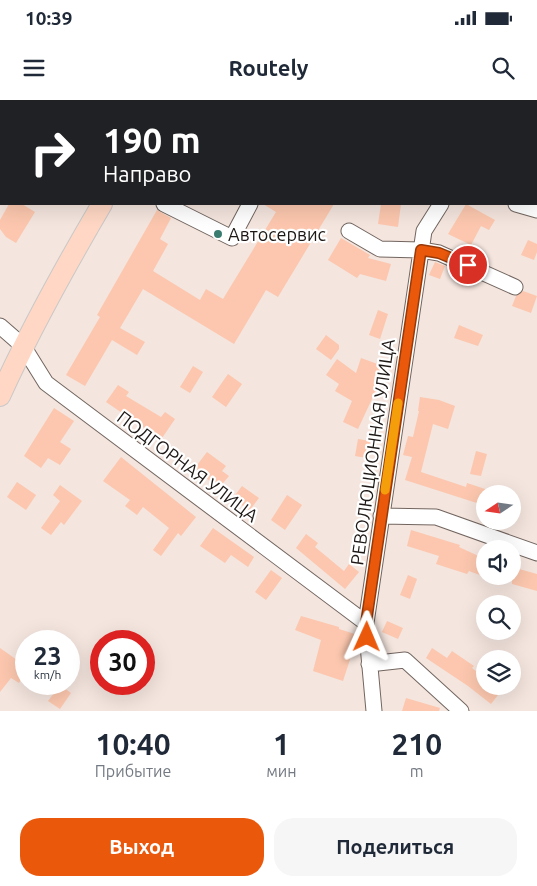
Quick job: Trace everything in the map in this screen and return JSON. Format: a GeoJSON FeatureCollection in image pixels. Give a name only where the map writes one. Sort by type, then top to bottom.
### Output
{"type":"FeatureCollection","features":[{"type":"Feature","properties":{"kind":"main road"},"geometry":{"type":"LineString","coordinates":[[0,396],[46,300],[101,205]]}},
{"type":"Feature","properties":{"kind":"street"},"geometry":{"type":"LineString","coordinates":[[166,205],[232,238],[249,205]]}},
{"type":"Feature","properties":{"kind":"street","name":"РЕВОЛЮЦИОННАЯ УЛИЦА"},"geometry":{"type":"LineString","coordinates":[[374,711],[366,623],[424,231],[440,205]]}},
{"type":"Feature","properties":{"kind":"street"},"geometry":{"type":"LineString","coordinates":[[520,205],[537,210]]}},
{"type":"Feature","properties":{"kind":"street"},"geometry":{"type":"LineString","coordinates":[[349,231],[380,249],[421,250],[439,253],[515,287]]}},
{"type":"Feature","properties":{"kind":"street","name":"ПОДГОРНАЯ УЛИЦА"},"geometry":{"type":"LineString","coordinates":[[0,326],[23,346],[46,383],[366,623]]}},
{"type":"Feature","properties":{"kind":"street"},"geometry":{"type":"LineString","coordinates":[[381,516],[436,516],[537,553]]}},
{"type":"Feature","properties":{"kind":"street"},"geometry":{"type":"LineString","coordinates":[[369,664],[405,660],[461,711]]}},
{"type":"Feature","properties":{"kind":"building"},"geometry":{"type":"Polygon","coordinates":[[[8,205],[24,205],[35,212],[16,243],[6,237],[0,229],[0,220],[8,205]]]}},
{"type":"Feature","properties":{"kind":"building"},"geometry":{"type":"Polygon","coordinates":[[[265,205],[333,205],[278,297],[266,290],[234,344],[143,289],[120,328],[145,342],[137,355],[112,340],[85,386],[66,375],[100,317],[97,315],[157,210],[171,218],[160,239],[168,244],[153,271],[200,300],[206,289],[223,299],[276,212],[265,205]]]}},
{"type":"Feature","properties":{"kind":"building"},"geometry":{"type":"Polygon","coordinates":[[[381,205],[401,205],[398,227],[378,224],[381,205]]]}},
{"type":"Feature","properties":{"kind":"building"},"geometry":{"type":"Polygon","coordinates":[[[465,205],[495,220],[489,230],[481,226],[471,245],[448,234],[465,205]]]}},
{"type":"Feature","properties":{"kind":"building"},"geometry":{"type":"Polygon","coordinates":[[[341,238],[370,255],[368,258],[391,264],[386,281],[360,274],[357,278],[328,260],[341,238]]]}},
{"type":"Feature","properties":{"kind":"building"},"geometry":{"type":"Polygon","coordinates":[[[528,240],[537,244],[534,260],[521,255],[528,240]]]}},
{"type":"Feature","properties":{"kind":"building"},"geometry":{"type":"Polygon","coordinates":[[[435,262],[445,266],[440,279],[429,275],[435,262]]]}},
{"type":"Feature","properties":{"kind":"building"},"geometry":{"type":"Polygon","coordinates":[[[523,291],[537,296],[531,313],[512,306],[516,296],[523,291]]]}},
{"type":"Feature","properties":{"kind":"building"},"geometry":{"type":"Polygon","coordinates":[[[378,310],[388,314],[380,339],[369,335],[378,310]]]}},
{"type":"Feature","properties":{"kind":"building"},"geometry":{"type":"Polygon","coordinates":[[[459,325],[483,335],[478,346],[454,338],[459,325]]]}},
{"type":"Feature","properties":{"kind":"building"},"geometry":{"type":"Polygon","coordinates":[[[326,335],[339,345],[339,349],[331,360],[316,349],[326,335]]]}},
{"type":"Feature","properties":{"kind":"building"},"geometry":{"type":"Polygon","coordinates":[[[361,358],[383,366],[376,385],[378,386],[358,429],[343,422],[352,401],[335,391],[339,384],[326,375],[337,359],[356,373],[361,358]]]}},
{"type":"Feature","properties":{"kind":"building"},"geometry":{"type":"Polygon","coordinates":[[[193,366],[203,372],[190,393],[180,387],[193,366]]]}},
{"type":"Feature","properties":{"kind":"building"},"geometry":{"type":"Polygon","coordinates":[[[228,374],[242,384],[226,407],[212,397],[228,374]]]}},
{"type":"Feature","properties":{"kind":"building"},"geometry":{"type":"Polygon","coordinates":[[[118,385],[129,392],[126,396],[161,417],[165,412],[175,419],[160,441],[106,402],[118,385]]]}},
{"type":"Feature","properties":{"kind":"building"},"geometry":{"type":"Polygon","coordinates":[[[420,397],[439,400],[455,406],[448,429],[433,424],[421,472],[466,487],[467,483],[476,486],[476,503],[405,480],[412,457],[403,455],[408,436],[413,437],[420,397]]]}},
{"type":"Feature","properties":{"kind":"building"},"geometry":{"type":"Polygon","coordinates":[[[54,408],[74,421],[60,442],[71,449],[60,465],[48,458],[41,468],[24,456],[54,408]]]}},
{"type":"Feature","properties":{"kind":"building"},"geometry":{"type":"Polygon","coordinates":[[[358,439],[370,441],[367,458],[355,456],[358,439]]]}},
{"type":"Feature","properties":{"kind":"building"},"geometry":{"type":"Polygon","coordinates":[[[476,451],[487,454],[481,476],[470,474],[476,451]]]}},
{"type":"Feature","properties":{"kind":"building"},"geometry":{"type":"Polygon","coordinates":[[[207,452],[226,466],[222,471],[229,476],[219,488],[194,469],[207,452]]]}},
{"type":"Feature","properties":{"kind":"building"},"geometry":{"type":"Polygon","coordinates":[[[121,457],[196,517],[181,536],[178,533],[161,556],[153,550],[169,528],[143,507],[137,515],[125,506],[130,500],[103,481],[121,457]]]}},
{"type":"Feature","properties":{"kind":"building"},"geometry":{"type":"Polygon","coordinates":[[[17,482],[36,495],[26,510],[7,497],[17,482]]]}},
{"type":"Feature","properties":{"kind":"building"},"geometry":{"type":"Polygon","coordinates":[[[60,485],[82,501],[64,525],[61,522],[51,535],[41,528],[60,501],[53,495],[60,485]]]}},
{"type":"Feature","properties":{"kind":"building"},"geometry":{"type":"Polygon","coordinates":[[[242,486],[259,498],[249,511],[233,498],[242,486]]]}},
{"type":"Feature","properties":{"kind":"building"},"geometry":{"type":"Polygon","coordinates":[[[287,495],[302,505],[285,530],[271,520],[287,495]]]}},
{"type":"Feature","properties":{"kind":"building"},"geometry":{"type":"Polygon","coordinates":[[[213,528],[254,557],[248,567],[231,555],[225,563],[200,546],[213,528]]]}},
{"type":"Feature","properties":{"kind":"building"},"geometry":{"type":"Polygon","coordinates":[[[411,530],[460,545],[459,547],[476,555],[476,574],[469,571],[467,574],[436,564],[439,556],[407,546],[411,530]]]}},
{"type":"Feature","properties":{"kind":"building"},"geometry":{"type":"Polygon","coordinates":[[[306,534],[318,543],[315,547],[344,571],[349,564],[359,572],[345,589],[296,548],[306,534]]]}},
{"type":"Feature","properties":{"kind":"building"},"geometry":{"type":"Polygon","coordinates":[[[271,570],[282,578],[266,600],[255,592],[271,570]]]}},
{"type":"Feature","properties":{"kind":"building"},"geometry":{"type":"Polygon","coordinates":[[[521,570],[537,574],[537,591],[516,585],[521,585],[521,570]]]}},
{"type":"Feature","properties":{"kind":"building"},"geometry":{"type":"Polygon","coordinates":[[[408,575],[417,579],[410,599],[400,595],[408,575]]]}},
{"type":"Feature","properties":{"kind":"building"},"geometry":{"type":"Polygon","coordinates":[[[301,616],[339,627],[339,629],[358,635],[343,681],[313,671],[321,640],[295,630],[301,616]]]}},
{"type":"Feature","properties":{"kind":"building"},"geometry":{"type":"Polygon","coordinates":[[[387,621],[403,628],[398,639],[382,632],[387,621]]]}},
{"type":"Feature","properties":{"kind":"building"},"geometry":{"type":"Polygon","coordinates":[[[0,648],[15,659],[15,680],[11,678],[0,692],[0,648]]]}},
{"type":"Feature","properties":{"kind":"building"},"geometry":{"type":"Polygon","coordinates":[[[432,648],[447,658],[452,651],[474,666],[472,668],[476,671],[476,692],[468,686],[426,658],[432,648]]]}},
{"type":"Feature","properties":{"kind":"building"},"geometry":{"type":"Polygon","coordinates":[[[52,695],[70,695],[60,709],[48,701],[52,695]]]}},
{"type":"Feature","properties":{"kind":"building"},"geometry":{"type":"Polygon","coordinates":[[[480,695],[498,695],[491,704],[480,695]]]}},
{"type":"Feature","properties":{"kind":"building"},"geometry":{"type":"Polygon","coordinates":[[[406,698],[440,708],[439,711],[402,711],[406,698]]]}},
{"type":"Feature","properties":{"kind":"slow traffic"},"geometry":{"type":"LineString","coordinates":[[385,490],[398,403]]}},
{"type":"Feature","properties":{"kind":"place","name":"Автосервис"},"geometry":{"type":"Point","coordinates":[218,234]}},
{"type":"Feature","properties":{"kind":"route"},"geometry":{"type":"LineString","coordinates":[[367,637],[366,623],[421,250],[439,253],[468,265]]}}]}
